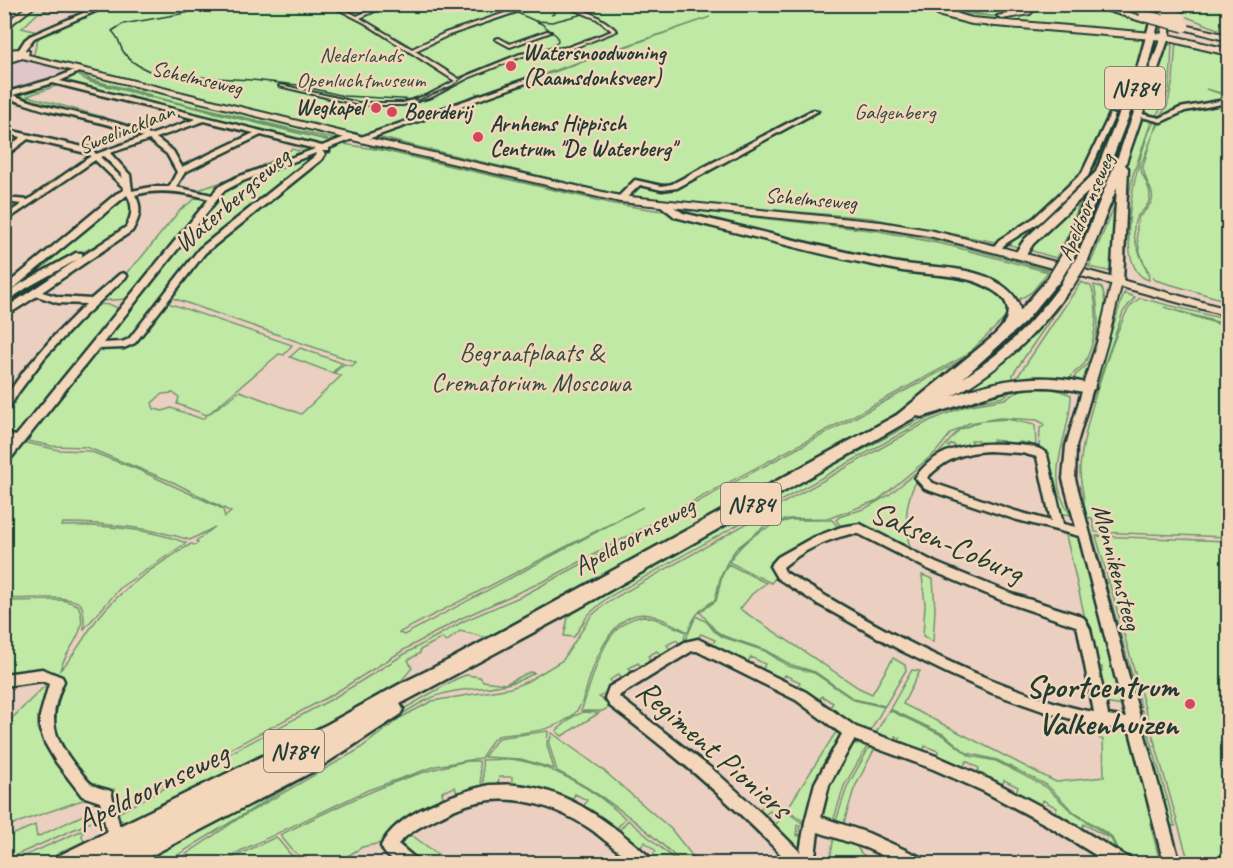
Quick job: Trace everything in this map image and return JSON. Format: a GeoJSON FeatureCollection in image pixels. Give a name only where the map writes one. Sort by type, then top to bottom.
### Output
{"type":"FeatureCollection","features":[{"type":"Feature","properties":{"kind":"highway"},"geometry":{"type":"LineString","coordinates":[[926,4],[948,15],[979,22],[1128,34],[1151,38],[1165,37],[1228,52]]}},
{"type":"Feature","properties":{"kind":"highway"},"geometry":{"type":"LineString","coordinates":[[946,4],[972,14],[1002,16],[1027,12],[1036,4]]}},
{"type":"Feature","properties":{"kind":"highway"},"geometry":{"type":"LineString","coordinates":[[1089,4],[1184,25],[1228,38]]}},
{"type":"Feature","properties":{"kind":"highway"},"geometry":{"type":"LineString","coordinates":[[1158,4],[1184,25]]}},
{"type":"Feature","properties":{"kind":"main road","name":"Apeldoornseweg"},"geometry":{"type":"LineString","coordinates":[[931,400],[1030,310],[1068,256],[1142,69],[1158,4]]}},
{"type":"Feature","properties":{"kind":"main road","name":"Apeldoornseweg"},"geometry":{"type":"LineString","coordinates":[[66,864],[118,857],[256,780],[324,753],[458,665],[902,419],[931,400],[961,386],[1008,352],[1045,314],[1068,284],[1082,260],[1124,154],[1165,37],[1172,4]]}},
{"type":"Feature","properties":{"kind":"main road"},"geometry":{"type":"LineString","coordinates":[[6,55],[21,53]]}},
{"type":"Feature","properties":{"kind":"main road","name":"Schelmseweg"},"geometry":{"type":"LineString","coordinates":[[21,53],[79,70],[620,199],[881,225],[1020,255],[1228,313]]}},
{"type":"Feature","properties":{"kind":"main road","name":"N784"},"geometry":{"type":"LineString","coordinates":[[1117,282],[1124,154]]}},
{"type":"Feature","properties":{"kind":"main road","name":"N784"},"geometry":{"type":"LineString","coordinates":[[1020,255],[1029,242],[1101,173]]}},
{"type":"Feature","properties":{"kind":"main road"},"geometry":{"type":"LineString","coordinates":[[666,205],[679,215],[884,264],[980,279],[999,289],[1013,304],[1016,315],[1010,329]]}},
{"type":"Feature","properties":{"kind":"main road","name":"N784"},"geometry":{"type":"LineString","coordinates":[[902,419],[996,385],[1016,381],[1054,381],[1088,388]]}},
{"type":"Feature","properties":{"kind":"street"},"geometry":{"type":"LineString","coordinates":[[4,28],[35,4]]}},
{"type":"Feature","properties":{"kind":"street"},"geometry":{"type":"LineString","coordinates":[[21,53],[30,38],[110,4]]}},
{"type":"Feature","properties":{"kind":"street"},"geometry":{"type":"LineString","coordinates":[[330,4],[358,17],[459,81]]}},
{"type":"Feature","properties":{"kind":"street"},"geometry":{"type":"LineString","coordinates":[[358,17],[388,4]]}},
{"type":"Feature","properties":{"kind":"street"},"geometry":{"type":"LineString","coordinates":[[411,51],[444,35],[538,4]]}},
{"type":"Feature","properties":{"kind":"street"},"geometry":{"type":"LineString","coordinates":[[281,86],[347,102],[387,106],[414,102],[527,54],[569,48],[615,31],[598,18],[562,4]]}},
{"type":"Feature","properties":{"kind":"street"},"geometry":{"type":"LineString","coordinates":[[497,39],[510,46],[549,32]]}},
{"type":"Feature","properties":{"kind":"street"},"geometry":{"type":"LineString","coordinates":[[5,96],[54,81],[79,70]]}},
{"type":"Feature","properties":{"kind":"street","name":"Waterbergseweg"},"geometry":{"type":"LineString","coordinates":[[4,459],[212,197],[233,181],[541,76]]}},
{"type":"Feature","properties":{"kind":"street"},"geometry":{"type":"LineString","coordinates":[[54,81],[262,132],[323,150]]}},
{"type":"Feature","properties":{"kind":"street"},"geometry":{"type":"LineString","coordinates":[[5,96],[80,117],[131,128],[151,136],[170,152],[180,171]]}},
{"type":"Feature","properties":{"kind":"street"},"geometry":{"type":"LineString","coordinates":[[1137,115],[1161,120],[1170,114],[1190,108],[1225,102]]}},
{"type":"Feature","properties":{"kind":"street"},"geometry":{"type":"LineString","coordinates":[[620,199],[638,182],[662,188],[674,186],[815,111]]}},
{"type":"Feature","properties":{"kind":"street","name":"Apeldoornseweg"},"geometry":{"type":"LineString","coordinates":[[996,249],[1002,242],[1036,220],[1085,174],[1112,115]]}},
{"type":"Feature","properties":{"kind":"street","name":"Sweelincklaan"},"geometry":{"type":"LineString","coordinates":[[4,220],[96,156],[205,118]]}},
{"type":"Feature","properties":{"kind":"street"},"geometry":{"type":"LineString","coordinates":[[4,131],[89,151],[128,190],[136,210],[134,219],[126,231],[4,314]]}},
{"type":"Feature","properties":{"kind":"street"},"geometry":{"type":"LineString","coordinates":[[172,188],[180,171],[262,132]]}},
{"type":"Feature","properties":{"kind":"street"},"geometry":{"type":"LineString","coordinates":[[4,155],[27,136]]}},
{"type":"Feature","properties":{"kind":"street","name":"Waterbergseweg"},"geometry":{"type":"LineString","coordinates":[[95,346],[123,345],[130,342],[195,258],[318,158],[323,150]]}},
{"type":"Feature","properties":{"kind":"street"},"geometry":{"type":"LineString","coordinates":[[105,152],[124,172],[128,179],[128,190]]}},
{"type":"Feature","properties":{"kind":"street"},"geometry":{"type":"LineString","coordinates":[[4,300],[8,290],[128,190],[172,188],[212,197]]}},
{"type":"Feature","properties":{"kind":"street"},"geometry":{"type":"LineString","coordinates":[[4,200],[27,202]]}},
{"type":"Feature","properties":{"kind":"street"},"geometry":{"type":"LineString","coordinates":[[8,290],[126,231]]}},
{"type":"Feature","properties":{"kind":"street"},"geometry":{"type":"LineString","coordinates":[[4,408],[16,386],[92,302],[123,276]]}},
{"type":"Feature","properties":{"kind":"street","name":"Monnikensteeg"},"geometry":{"type":"LineString","coordinates":[[1117,282],[1069,461],[1069,479],[1172,864]]}},
{"type":"Feature","properties":{"kind":"street"},"geometry":{"type":"LineString","coordinates":[[34,292],[58,300],[92,302]]}},
{"type":"Feature","properties":{"kind":"street"},"geometry":{"type":"LineString","coordinates":[[4,437],[19,441]]}},
{"type":"Feature","properties":{"kind":"street"},"geometry":{"type":"LineString","coordinates":[[1058,527],[1042,455],[1038,452],[994,446],[966,448],[937,461],[920,478],[926,485],[962,498],[1058,527],[1083,533]]}},
{"type":"Feature","properties":{"kind":"street","name":"Saksen-Coburg"},"geometry":{"type":"LineString","coordinates":[[1103,722],[1084,629],[1077,621],[1012,599],[932,566],[860,529],[850,529],[798,550],[776,566],[781,575],[889,639],[1017,695],[1103,722],[1135,726]]}},
{"type":"Feature","properties":{"kind":"street","name":"Regiment Pioniers"},"geometry":{"type":"LineString","coordinates":[[801,864],[757,816],[675,747],[615,702],[612,695],[690,646],[698,645],[801,696],[851,732]]}},
{"type":"Feature","properties":{"kind":"street"},"geometry":{"type":"LineString","coordinates":[[4,680],[42,675],[57,681],[51,694],[47,724],[48,736],[87,791],[106,796],[118,857]]}},
{"type":"Feature","properties":{"kind":"street"},"geometry":{"type":"LineString","coordinates":[[806,864],[812,822],[822,783],[851,732],[936,763],[988,786],[1044,815],[1125,864]]}},
{"type":"Feature","properties":{"kind":"street"},"geometry":{"type":"LineString","coordinates":[[411,864],[390,848],[389,843],[405,829],[446,805],[483,792],[511,790],[541,796],[580,813],[614,836],[647,864]]}},
{"type":"Feature","properties":{"kind":"street"},"geometry":{"type":"LineString","coordinates":[[812,822],[868,841],[920,864]]}},
{"type":"Feature","properties":{"kind":"shaded area"},"geometry":{"type":"Polygon","coordinates":[[[21,60],[70,72],[7,94],[5,92],[4,62],[21,60]]]}},
{"type":"Feature","properties":{"kind":"green space","name":"Galgenberg"},"geometry":{"type":"Polygon","coordinates":[[[112,4],[923,4],[950,17],[1135,37],[1147,43],[1112,137],[1094,174],[1018,247],[1006,244],[1008,242],[995,242],[870,218],[671,201],[612,193],[373,136],[710,17],[483,95],[476,93],[476,97],[362,136],[32,57],[38,39],[47,31],[86,18],[84,16],[112,4]]]}},
{"type":"Feature","properties":{"kind":"green space"},"geometry":{"type":"Polygon","coordinates":[[[37,5],[60,5],[44,10],[49,12],[39,12],[22,28],[37,32],[24,39],[18,48],[5,49],[5,30],[37,5]]]}},
{"type":"Feature","properties":{"kind":"green space"},"geometry":{"type":"Polygon","coordinates":[[[63,5],[76,8],[69,10],[51,12],[63,5]]]}},
{"type":"Feature","properties":{"kind":"green space"},"geometry":{"type":"Polygon","coordinates":[[[929,5],[944,5],[969,14],[1003,17],[1032,11],[1038,5],[1080,5],[1152,24],[1149,35],[973,20],[929,5]]]}},
{"type":"Feature","properties":{"kind":"green space"},"geometry":{"type":"Polygon","coordinates":[[[950,5],[1032,5],[1014,15],[992,16],[969,12],[950,5]]]}},
{"type":"Feature","properties":{"kind":"green space"},"geometry":{"type":"Polygon","coordinates":[[[1182,5],[1228,5],[1228,33],[1179,14],[1182,5]]]}},
{"type":"Feature","properties":{"kind":"green space"},"geometry":{"type":"Polygon","coordinates":[[[1176,41],[1228,53],[1228,95],[1206,89],[1228,96],[1228,101],[1158,118],[1167,107],[1173,81],[1176,41]]]}},
{"type":"Feature","properties":{"kind":"green space"},"geometry":{"type":"Polygon","coordinates":[[[1168,44],[1172,45],[1170,84],[1165,102],[1153,118],[1144,113],[1168,44]]]}},
{"type":"Feature","properties":{"kind":"green space"},"geometry":{"type":"Polygon","coordinates":[[[81,72],[346,137],[341,141],[197,106],[328,140],[91,81],[87,79],[151,95],[92,80],[77,73],[81,72]]]}},
{"type":"Feature","properties":{"kind":"green space"},"geometry":{"type":"Polygon","coordinates":[[[74,73],[90,82],[338,143],[325,146],[63,81],[63,78],[74,73]]]}},
{"type":"Feature","properties":{"kind":"green space"},"geometry":{"type":"Polygon","coordinates":[[[46,85],[59,85],[27,96],[103,117],[98,119],[13,96],[46,85]]]}},
{"type":"Feature","properties":{"kind":"green space"},"geometry":{"type":"Polygon","coordinates":[[[1228,102],[1228,301],[1155,280],[1142,259],[1137,226],[1138,218],[1153,198],[1143,167],[1150,142],[1160,123],[1178,112],[1228,102]]]}},
{"type":"Feature","properties":{"kind":"green space"},"geometry":{"type":"Polygon","coordinates":[[[1128,113],[1131,113],[1131,120],[1086,243],[1076,262],[1070,261],[1128,113]]]}},
{"type":"Feature","properties":{"kind":"green space"},"geometry":{"type":"Polygon","coordinates":[[[1142,119],[1152,119],[1133,175],[1127,206],[1124,206],[1127,162],[1142,119]]]}},
{"type":"Feature","properties":{"kind":"green space"},"geometry":{"type":"Polygon","coordinates":[[[1155,120],[1158,123],[1140,167],[1150,198],[1146,207],[1137,216],[1134,226],[1135,240],[1149,280],[1137,271],[1130,254],[1129,231],[1135,179],[1148,133],[1155,120]]]}},
{"type":"Feature","properties":{"kind":"green space"},"geometry":{"type":"Polygon","coordinates":[[[373,143],[616,201],[574,194],[370,147],[373,143]]]}},
{"type":"Feature","properties":{"kind":"green space"},"geometry":{"type":"Polygon","coordinates":[[[302,144],[319,149],[221,185],[210,196],[195,191],[245,173],[292,149],[298,151],[302,148],[300,146],[302,144]]]}},
{"type":"Feature","properties":{"kind":"green space","name":"Begraafplaats & Crematorium Moscowa"},"geometry":{"type":"Polygon","coordinates":[[[343,144],[381,150],[614,204],[669,212],[970,281],[992,289],[1000,296],[1007,316],[967,355],[546,580],[462,618],[407,648],[330,696],[115,810],[114,789],[5,827],[5,725],[54,677],[5,677],[5,601],[63,600],[78,605],[82,623],[80,631],[60,670],[108,606],[141,577],[191,544],[198,543],[196,541],[215,527],[190,540],[127,527],[63,523],[62,526],[109,527],[140,531],[186,543],[121,587],[84,629],[83,610],[76,602],[57,598],[5,599],[4,464],[20,444],[26,443],[59,450],[89,451],[139,470],[217,506],[223,510],[225,517],[231,512],[175,483],[86,447],[52,446],[23,440],[96,349],[124,346],[161,306],[168,303],[292,345],[284,355],[279,354],[207,415],[177,404],[179,397],[173,393],[162,394],[152,403],[154,409],[163,411],[171,408],[202,419],[240,391],[301,414],[341,376],[334,373],[344,364],[352,366],[356,362],[170,297],[195,261],[268,204],[324,152],[343,144]],[[643,507],[399,633],[404,635],[643,507]]]}},
{"type":"Feature","properties":{"kind":"green space"},"geometry":{"type":"Polygon","coordinates":[[[317,155],[239,221],[232,222],[199,247],[200,250],[127,342],[102,343],[216,196],[238,181],[317,155]]]}},
{"type":"Feature","properties":{"kind":"green space"},"geometry":{"type":"Polygon","coordinates":[[[194,193],[209,197],[127,299],[98,301],[140,259],[180,210],[196,198],[190,196],[194,193]]]}},
{"type":"Feature","properties":{"kind":"green space"},"geometry":{"type":"Polygon","coordinates":[[[125,195],[128,195],[133,203],[130,224],[122,231],[24,284],[18,285],[125,195]]]}},
{"type":"Feature","properties":{"kind":"green space"},"geometry":{"type":"Polygon","coordinates":[[[1081,197],[1071,229],[1056,258],[1029,250],[1081,197]]]}},
{"type":"Feature","properties":{"kind":"green space"},"geometry":{"type":"Polygon","coordinates":[[[1118,206],[1113,272],[1089,267],[1114,207],[1118,206]]]}},
{"type":"Feature","properties":{"kind":"green space"},"geometry":{"type":"Polygon","coordinates":[[[679,208],[820,221],[913,233],[959,242],[1049,268],[1048,270],[952,244],[879,229],[695,211],[879,231],[951,246],[1048,272],[1032,292],[1015,302],[987,280],[913,268],[676,211],[693,211],[674,210],[679,208]]]}},
{"type":"Feature","properties":{"kind":"green space"},"geometry":{"type":"Polygon","coordinates":[[[1058,281],[1064,283],[1006,348],[980,369],[970,373],[1015,332],[1058,281]]]}},
{"type":"Feature","properties":{"kind":"green space"},"geometry":{"type":"Polygon","coordinates":[[[1081,282],[1091,286],[1096,315],[1094,336],[1084,364],[1070,381],[1045,378],[1016,379],[1081,282]]]}},
{"type":"Feature","properties":{"kind":"green space"},"geometry":{"type":"Polygon","coordinates":[[[1072,284],[1074,285],[1013,374],[1013,379],[994,383],[945,401],[981,377],[1014,350],[1045,319],[1072,284]]]}},
{"type":"Feature","properties":{"kind":"green space"},"geometry":{"type":"Polygon","coordinates":[[[1094,285],[1101,287],[1104,295],[1103,319],[1086,379],[1083,382],[1073,382],[1075,376],[1087,364],[1097,335],[1098,316],[1094,285]]]}},
{"type":"Feature","properties":{"kind":"green space"},"geometry":{"type":"Polygon","coordinates":[[[1124,293],[1135,297],[1123,312],[1093,397],[1090,397],[1124,293]]]}},
{"type":"Feature","properties":{"kind":"green space"},"geometry":{"type":"Polygon","coordinates":[[[1140,298],[1228,320],[1228,325],[1164,307],[1228,327],[1228,537],[1095,532],[1092,518],[1084,517],[1080,467],[1091,410],[1125,315],[1140,298]]]}},
{"type":"Feature","properties":{"kind":"green space"},"geometry":{"type":"Polygon","coordinates":[[[95,304],[111,305],[120,309],[18,435],[5,434],[5,411],[19,385],[95,304]]]}},
{"type":"Feature","properties":{"kind":"green space"},"geometry":{"type":"Polygon","coordinates":[[[1011,307],[1011,320],[969,362],[942,384],[815,462],[545,611],[495,635],[488,638],[460,631],[446,642],[442,638],[420,650],[420,653],[408,660],[412,668],[387,698],[141,821],[127,823],[116,814],[332,699],[408,652],[464,621],[524,595],[964,359],[978,350],[1007,322],[1011,307]]]}},
{"type":"Feature","properties":{"kind":"green space"},"geometry":{"type":"Polygon","coordinates":[[[300,348],[342,363],[332,373],[290,357],[300,348]]]}},
{"type":"Feature","properties":{"kind":"green space"},"geometry":{"type":"Polygon","coordinates":[[[1039,386],[1071,395],[1060,456],[1058,486],[1062,500],[1071,515],[1058,513],[1055,499],[1058,497],[1054,496],[1039,450],[1040,428],[1044,426],[1043,423],[1037,420],[1000,418],[969,423],[951,433],[936,452],[878,500],[830,518],[788,519],[766,525],[736,549],[721,575],[715,600],[698,613],[688,632],[650,615],[638,615],[627,619],[610,635],[603,646],[584,697],[575,713],[567,720],[548,728],[497,736],[481,758],[436,766],[368,790],[215,863],[172,864],[241,817],[358,750],[400,718],[432,701],[511,688],[528,681],[563,660],[591,616],[609,601],[929,421],[966,406],[1005,399],[1022,389],[1039,386]]]}},
{"type":"Feature","properties":{"kind":"green space"},"geometry":{"type":"Polygon","coordinates":[[[1018,387],[1003,397],[958,406],[927,419],[607,598],[588,615],[574,637],[564,636],[568,617],[574,610],[811,476],[955,403],[982,394],[1018,387]]]}},
{"type":"Feature","properties":{"kind":"green space"},"geometry":{"type":"Polygon","coordinates":[[[1007,419],[1035,425],[1036,449],[1031,448],[1030,444],[1020,442],[1020,447],[1005,445],[1003,441],[993,440],[994,444],[980,444],[977,440],[971,440],[973,445],[957,448],[953,444],[948,446],[951,450],[926,468],[911,493],[906,521],[911,552],[861,526],[853,525],[842,528],[836,520],[866,508],[889,495],[939,453],[959,430],[981,421],[1007,419]]]}},
{"type":"Feature","properties":{"kind":"green space"},"geometry":{"type":"Polygon","coordinates":[[[791,520],[832,520],[840,529],[772,569],[777,576],[771,583],[729,562],[741,546],[763,529],[791,520]]]}},
{"type":"Feature","properties":{"kind":"green space"},"geometry":{"type":"Polygon","coordinates":[[[1065,531],[1079,537],[1124,706],[1104,703],[1098,670],[1102,671],[1102,667],[1096,666],[1065,531]]]}},
{"type":"Feature","properties":{"kind":"green space"},"geometry":{"type":"Polygon","coordinates":[[[1093,536],[1141,707],[1136,706],[1090,538],[1093,536]]]}},
{"type":"Feature","properties":{"kind":"green space","name":"Sportcentrum Valkenhuizen"},"geometry":{"type":"Polygon","coordinates":[[[1096,536],[1228,541],[1228,863],[1189,863],[1096,536]]]}},
{"type":"Feature","properties":{"kind":"green space"},"geometry":{"type":"Polygon","coordinates":[[[728,564],[766,583],[752,594],[740,609],[859,688],[872,694],[893,658],[905,665],[906,670],[885,706],[854,699],[815,672],[789,664],[766,650],[724,636],[715,630],[700,612],[716,601],[722,576],[728,564]]]}},
{"type":"Feature","properties":{"kind":"green space"},"geometry":{"type":"Polygon","coordinates":[[[922,575],[933,579],[935,610],[933,642],[923,636],[925,605],[922,575]]]}},
{"type":"Feature","properties":{"kind":"green space"},"geometry":{"type":"Polygon","coordinates":[[[644,616],[686,632],[684,638],[687,643],[682,646],[676,640],[667,645],[672,652],[663,658],[657,651],[648,656],[653,664],[648,667],[638,663],[629,668],[634,675],[624,681],[619,674],[610,680],[614,687],[599,697],[612,706],[602,711],[581,711],[595,668],[609,640],[618,628],[629,620],[644,616]]]}},
{"type":"Feature","properties":{"kind":"green space"},"geometry":{"type":"Polygon","coordinates":[[[696,616],[707,622],[723,637],[765,651],[788,666],[814,673],[854,700],[884,707],[868,735],[828,710],[833,703],[822,696],[817,703],[796,689],[800,682],[785,675],[781,681],[762,671],[765,664],[751,657],[746,664],[711,647],[715,640],[701,634],[696,641],[693,639],[688,642],[686,639],[696,616]]]}},
{"type":"Feature","properties":{"kind":"green space"},"geometry":{"type":"Polygon","coordinates":[[[912,670],[920,671],[903,704],[1056,782],[1104,777],[1103,740],[1099,738],[1098,724],[1128,732],[1155,823],[1150,823],[1159,858],[1148,858],[1142,863],[1133,863],[1121,856],[1111,836],[1074,812],[1047,785],[997,760],[967,753],[945,735],[890,709],[912,670]]]}},
{"type":"Feature","properties":{"kind":"green space"},"geometry":{"type":"Polygon","coordinates":[[[530,672],[534,673],[508,684],[455,691],[418,704],[353,748],[170,860],[164,857],[145,864],[151,853],[456,679],[466,675],[480,677],[483,681],[505,684],[530,672]]]}},
{"type":"Feature","properties":{"kind":"green space"},"geometry":{"type":"Polygon","coordinates":[[[1136,709],[1142,710],[1175,826],[1168,825],[1136,709]]]}},
{"type":"Feature","properties":{"kind":"green space"},"geometry":{"type":"Polygon","coordinates":[[[889,710],[944,736],[970,756],[996,761],[1046,787],[1072,812],[1110,837],[1119,855],[1105,846],[1107,837],[1084,824],[1080,832],[1054,817],[1057,808],[1043,800],[1040,809],[1015,796],[1018,787],[1004,780],[1001,789],[976,776],[979,768],[966,761],[962,770],[937,759],[938,751],[925,746],[922,755],[899,747],[900,738],[895,736],[894,741],[873,738],[889,710]]]}},
{"type":"Feature","properties":{"kind":"green space"},"geometry":{"type":"Polygon","coordinates":[[[584,712],[599,713],[562,736],[556,731],[574,716],[584,712]]]}},
{"type":"Feature","properties":{"kind":"green space"},"geometry":{"type":"Polygon","coordinates":[[[548,731],[547,745],[554,769],[521,759],[484,757],[498,738],[548,731]]]}},
{"type":"Feature","properties":{"kind":"green space"},"geometry":{"type":"Polygon","coordinates":[[[836,732],[840,735],[816,778],[804,822],[787,809],[836,732]]]}},
{"type":"Feature","properties":{"kind":"green space"},"geometry":{"type":"Polygon","coordinates":[[[552,733],[603,770],[671,829],[698,863],[682,863],[623,812],[591,790],[557,771],[549,744],[552,733]]]}},
{"type":"Feature","properties":{"kind":"green space"},"geometry":{"type":"Polygon","coordinates":[[[850,742],[868,745],[844,786],[832,825],[820,819],[827,785],[850,742]]]}},
{"type":"Feature","properties":{"kind":"green space"},"geometry":{"type":"Polygon","coordinates":[[[870,746],[875,748],[854,789],[843,826],[835,824],[847,787],[870,746]]]}},
{"type":"Feature","properties":{"kind":"green space"},"geometry":{"type":"Polygon","coordinates":[[[511,759],[543,767],[573,780],[601,798],[625,818],[615,831],[582,810],[587,800],[575,794],[570,803],[512,786],[512,777],[499,777],[498,787],[484,788],[482,760],[511,759]]]}},
{"type":"Feature","properties":{"kind":"green space"},"geometry":{"type":"Polygon","coordinates":[[[468,761],[479,761],[482,789],[458,796],[455,787],[442,792],[444,802],[393,833],[381,843],[362,847],[337,863],[309,862],[293,851],[280,835],[395,782],[468,761]]]}},
{"type":"Feature","properties":{"kind":"green space"},"geometry":{"type":"Polygon","coordinates":[[[770,799],[806,826],[805,836],[798,834],[800,826],[797,825],[796,835],[804,838],[801,848],[797,849],[773,827],[779,821],[770,811],[763,816],[758,811],[770,799]]]}},
{"type":"Feature","properties":{"kind":"green space"},"geometry":{"type":"Polygon","coordinates":[[[100,807],[102,817],[5,860],[5,838],[35,825],[37,837],[100,807]]]}},
{"type":"Feature","properties":{"kind":"green space"},"geometry":{"type":"Polygon","coordinates":[[[628,820],[679,863],[652,863],[649,860],[656,851],[645,842],[638,850],[617,833],[628,820]]]}},
{"type":"Feature","properties":{"kind":"green space"},"geometry":{"type":"Polygon","coordinates":[[[83,830],[82,836],[85,844],[81,848],[36,863],[15,863],[15,860],[83,830]]]}},
{"type":"Feature","properties":{"kind":"green space"},"geometry":{"type":"Polygon","coordinates":[[[410,834],[450,863],[419,863],[398,848],[410,834]]]}},
{"type":"Feature","properties":{"kind":"green space"},"geometry":{"type":"Polygon","coordinates":[[[276,837],[290,854],[304,863],[221,863],[276,837]]]}},
{"type":"Feature","properties":{"kind":"green space"},"geometry":{"type":"Polygon","coordinates":[[[834,837],[853,841],[861,853],[874,863],[829,864],[834,837]]]}},
{"type":"Feature","properties":{"kind":"tram line"},"geometry":{"type":"LineString","coordinates":[[207,4],[186,13],[123,24],[112,31],[130,59],[160,75],[252,80],[298,85],[344,96],[419,100],[452,86],[469,73],[519,53],[550,47],[558,41],[557,36],[542,24],[497,4]]}},
{"type":"Feature","properties":{"kind":"tram line"},"geometry":{"type":"LineString","coordinates":[[536,21],[552,22],[583,14]]}},
{"type":"Feature","properties":{"kind":"railway"},"geometry":{"type":"LineString","coordinates":[[551,15],[556,13],[552,11]]}},
{"type":"Feature","properties":{"kind":"place","name":"Watersnoodwoning (Raamsdonksveer)"},"geometry":{"type":"Point","coordinates":[511,66]}},
{"type":"Feature","properties":{"kind":"place","name":"Wegkapel"},"geometry":{"type":"Point","coordinates":[376,108]}},
{"type":"Feature","properties":{"kind":"place","name":"Boerderij"},"geometry":{"type":"Point","coordinates":[392,112]}},
{"type":"Feature","properties":{"kind":"place","name":"Arnhems Hippisch Centrum \"De Waterberg\""},"geometry":{"type":"Point","coordinates":[478,137]}},
{"type":"Feature","properties":{"kind":"place","name":"Sportcentrum Valkenhuizen"},"geometry":{"type":"Point","coordinates":[1190,704]}},
{"type":"Feature","properties":{"kind":"park label","name":"Nederlands Openluchtmuseum"},"geometry":{"type":"Point","coordinates":[361,68]}}]}
